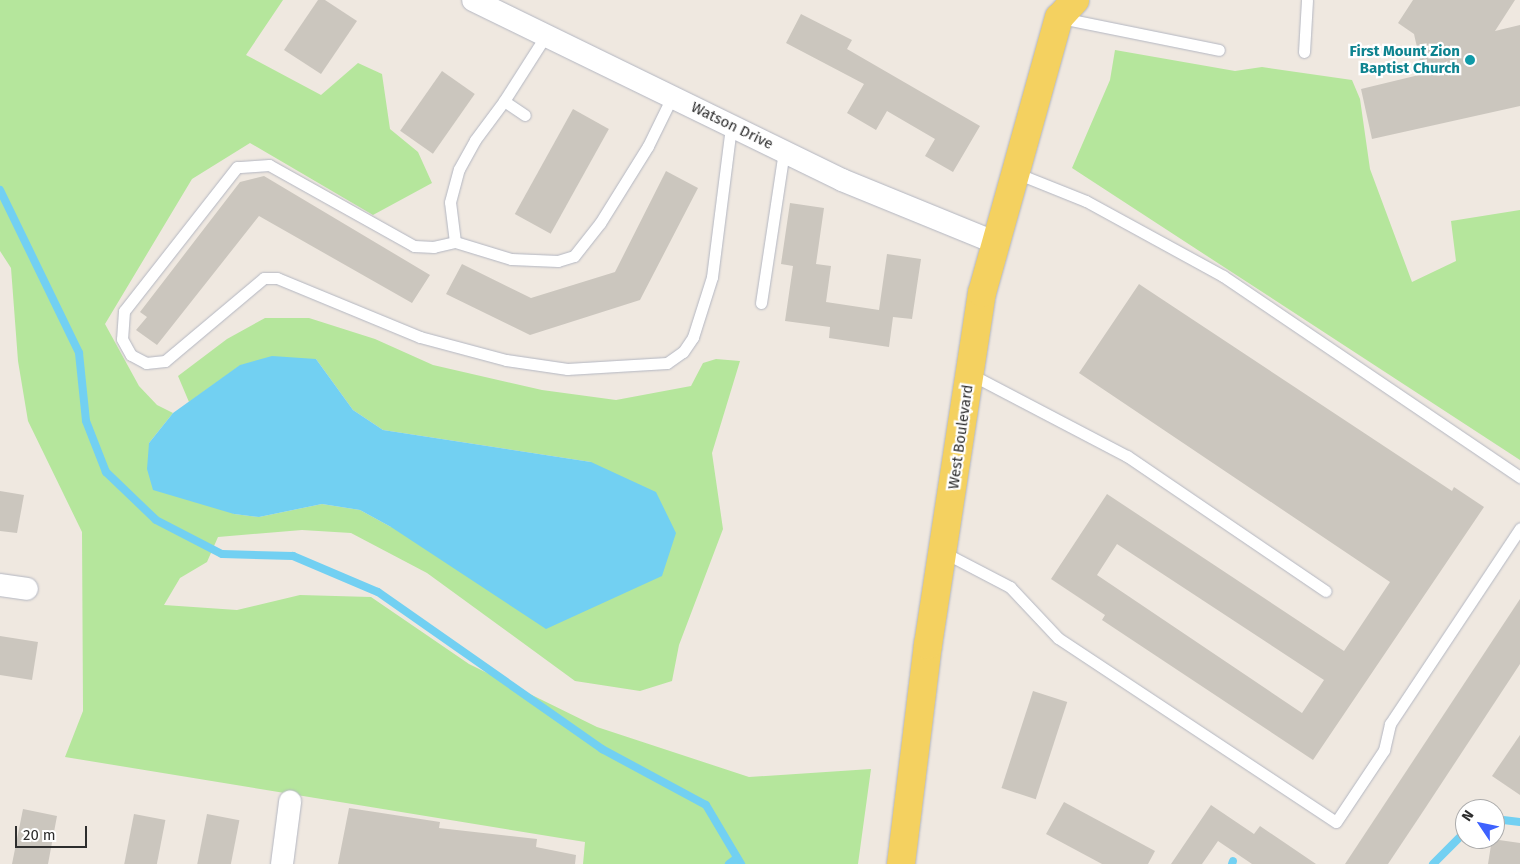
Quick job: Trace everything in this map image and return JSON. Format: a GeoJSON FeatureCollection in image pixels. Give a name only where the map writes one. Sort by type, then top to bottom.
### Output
{"type":"FeatureCollection","features":[{"type":"Feature","properties":{"kind":"main road","name":"West Boulevard"},"geometry":{"type":"LineString","coordinates":[[901,864],[943,552],[982,293],[1063,6]]}},
{"type":"Feature","properties":{"kind":"street","name":"Watson Drive"},"geometry":{"type":"LineString","coordinates":[[473,0],[842,180],[996,243]]}},
{"type":"Feature","properties":{"kind":"street"},"geometry":{"type":"LineString","coordinates":[[0,585],[27,589]]}},
{"type":"Feature","properties":{"kind":"street"},"geometry":{"type":"LineString","coordinates":[[282,864],[290,802]]}},
{"type":"Feature","properties":{"kind":"lane"},"geometry":{"type":"LineString","coordinates":[[1304,52],[1308,0]]}},
{"type":"Feature","properties":{"kind":"lane"},"geometry":{"type":"LineString","coordinates":[[1063,6],[1220,50]]}},
{"type":"Feature","properties":{"kind":"lane"},"geometry":{"type":"LineString","coordinates":[[455,242],[450,202],[459,170],[475,140],[504,101],[546,35]]}},
{"type":"Feature","properties":{"kind":"lane"},"geometry":{"type":"LineString","coordinates":[[672,97],[648,146],[574,256],[539,262],[511,259],[455,242],[434,248],[414,246],[269,164],[237,167],[124,311],[122,339],[131,354],[146,363],[165,361],[264,278],[277,278],[420,337],[506,360],[567,369],[667,362],[683,352],[693,337],[712,277],[731,126]]}},
{"type":"Feature","properties":{"kind":"lane"},"geometry":{"type":"LineString","coordinates":[[504,101],[525,114]]}},
{"type":"Feature","properties":{"kind":"lane"},"geometry":{"type":"LineString","coordinates":[[761,303],[784,151]]}},
{"type":"Feature","properties":{"kind":"lane"},"geometry":{"type":"LineString","coordinates":[[1016,173],[1086,200],[1223,276],[1520,477]]}},
{"type":"Feature","properties":{"kind":"lane"},"geometry":{"type":"LineString","coordinates":[[970,374],[1127,456],[1326,591]]}},
{"type":"Feature","properties":{"kind":"lane"},"geometry":{"type":"LineString","coordinates":[[943,552],[1010,587],[1058,638],[1336,822],[1384,750],[1390,724],[1520,528]]}},
{"type":"Feature","properties":{"kind":"green space"},"geometry":{"type":"Polygon","coordinates":[[[0,0],[283,0],[246,55],[321,95],[358,63],[382,74],[390,129],[418,152],[432,183],[373,215],[250,143],[192,179],[105,324],[139,386],[157,405],[173,413],[149,443],[234,514],[259,517],[322,504],[360,510],[391,527],[591,462],[383,430],[353,410],[316,359],[241,365],[189,402],[178,376],[227,339],[265,318],[309,318],[375,339],[433,365],[542,390],[616,400],[691,386],[703,363],[716,359],[740,361],[712,453],[723,529],[679,645],[672,681],[640,691],[575,681],[427,573],[351,533],[302,530],[218,537],[207,562],[180,578],[164,605],[237,610],[300,595],[371,597],[469,664],[597,727],[749,777],[871,769],[858,864],[583,864],[585,842],[65,757],[83,711],[82,532],[28,421],[18,361],[11,268],[0,251],[0,0]]]}},
{"type":"Feature","properties":{"kind":"green space"},"geometry":{"type":"Polygon","coordinates":[[[1115,50],[1235,71],[1262,67],[1352,80],[1360,99],[1370,169],[1412,282],[1456,261],[1451,221],[1520,210],[1520,460],[1072,168],[1110,80],[1115,50]]]}},
{"type":"Feature","properties":{"kind":"water"},"geometry":{"type":"Polygon","coordinates":[[[272,356],[316,359],[353,410],[383,430],[591,462],[656,492],[676,533],[662,576],[546,629],[391,527],[360,510],[322,504],[259,517],[234,514],[153,490],[147,469],[149,443],[173,413],[240,365],[272,356]]]}},
{"type":"Feature","properties":{"kind":"building"},"geometry":{"type":"Polygon","coordinates":[[[318,0],[325,0],[357,21],[321,74],[284,50],[318,0]]]}},
{"type":"Feature","properties":{"kind":"building","name":"First Mount Zion Baptist Church"},"geometry":{"type":"Polygon","coordinates":[[[1413,0],[1515,0],[1495,31],[1520,25],[1520,106],[1372,139],[1361,89],[1423,74],[1414,34],[1398,23],[1413,0]]]}},
{"type":"Feature","properties":{"kind":"building"},"geometry":{"type":"Polygon","coordinates":[[[801,14],[852,40],[847,49],[980,126],[953,172],[925,156],[935,139],[887,111],[876,130],[847,113],[864,84],[786,43],[801,14]]]}},
{"type":"Feature","properties":{"kind":"building"},"geometry":{"type":"Polygon","coordinates":[[[442,71],[475,94],[433,154],[400,131],[442,71]]]}},
{"type":"Feature","properties":{"kind":"building"},"geometry":{"type":"Polygon","coordinates":[[[573,109],[609,129],[551,234],[515,214],[573,109]]]}},
{"type":"Feature","properties":{"kind":"building"},"geometry":{"type":"Polygon","coordinates":[[[666,171],[698,188],[640,300],[530,335],[446,294],[462,264],[531,298],[615,272],[666,171]]]}},
{"type":"Feature","properties":{"kind":"building"},"geometry":{"type":"Polygon","coordinates":[[[264,176],[430,275],[412,303],[259,216],[157,345],[136,330],[147,317],[140,312],[240,182],[264,176]]]}},
{"type":"Feature","properties":{"kind":"building"},"geometry":{"type":"Polygon","coordinates":[[[790,203],[824,208],[816,264],[831,266],[826,302],[879,310],[887,254],[921,259],[912,319],[893,317],[889,347],[829,338],[830,327],[785,321],[793,266],[781,264],[790,203]]]}},
{"type":"Feature","properties":{"kind":"building"},"geometry":{"type":"Polygon","coordinates":[[[1139,284],[1452,491],[1454,487],[1484,507],[1313,760],[1102,620],[1105,615],[1051,579],[1107,494],[1344,651],[1390,582],[1079,373],[1139,284]],[[1117,544],[1097,575],[1302,713],[1324,680],[1117,544]]]}},
{"type":"Feature","properties":{"kind":"building"},"geometry":{"type":"Polygon","coordinates":[[[0,491],[24,495],[17,533],[0,531],[0,491]]]}},
{"type":"Feature","properties":{"kind":"building"},"geometry":{"type":"Polygon","coordinates":[[[1520,599],[1520,664],[1422,813],[1388,864],[1345,864],[1520,599]]]}},
{"type":"Feature","properties":{"kind":"building"},"geometry":{"type":"Polygon","coordinates":[[[0,636],[38,642],[32,680],[0,675],[0,636]]]}},
{"type":"Feature","properties":{"kind":"building"},"geometry":{"type":"Polygon","coordinates":[[[1033,691],[1067,702],[1036,799],[1001,788],[1033,691]]]}},
{"type":"Feature","properties":{"kind":"building"},"geometry":{"type":"Polygon","coordinates":[[[1520,735],[1520,795],[1492,776],[1520,735]]]}},
{"type":"Feature","properties":{"kind":"building"},"geometry":{"type":"Polygon","coordinates":[[[1064,802],[1155,851],[1148,864],[1102,864],[1046,834],[1064,802]]]}},
{"type":"Feature","properties":{"kind":"building"},"geometry":{"type":"Polygon","coordinates":[[[1211,805],[1254,834],[1260,826],[1316,864],[1252,864],[1218,841],[1202,864],[1171,864],[1211,805]]]}},
{"type":"Feature","properties":{"kind":"building"},"geometry":{"type":"Polygon","coordinates":[[[349,808],[440,822],[439,828],[537,839],[536,847],[576,855],[575,864],[338,864],[349,808]]]}},
{"type":"Feature","properties":{"kind":"building"},"geometry":{"type":"Polygon","coordinates":[[[23,809],[57,816],[48,864],[12,864],[23,809]]]}},
{"type":"Feature","properties":{"kind":"building"},"geometry":{"type":"Polygon","coordinates":[[[134,814],[165,820],[157,864],[124,864],[134,814]]]}},
{"type":"Feature","properties":{"kind":"building"},"geometry":{"type":"Polygon","coordinates":[[[207,814],[239,820],[231,864],[197,864],[207,814]]]}},
{"type":"Feature","properties":{"kind":"building"},"geometry":{"type":"Polygon","coordinates":[[[1505,841],[1520,843],[1520,864],[1488,864],[1490,849],[1505,849],[1505,841]]]}},
{"type":"Feature","properties":{"kind":"waterway"},"geometry":{"type":"LineString","coordinates":[[0,190],[79,353],[86,421],[106,472],[156,520],[222,554],[293,556],[378,592],[602,749],[706,805],[741,864]]}},
{"type":"Feature","properties":{"kind":"waterway"},"geometry":{"type":"LineString","coordinates":[[1505,820],[1520,822]]}},
{"type":"Feature","properties":{"kind":"waterway"},"geometry":{"type":"LineString","coordinates":[[1433,864],[1455,842]]}},
{"type":"Feature","properties":{"kind":"waterway"},"geometry":{"type":"LineString","coordinates":[[729,864],[737,858]]}},
{"type":"Feature","properties":{"kind":"place","name":"First Mount Zion Baptist Church"},"geometry":{"type":"Point","coordinates":[1470,60]}}]}
